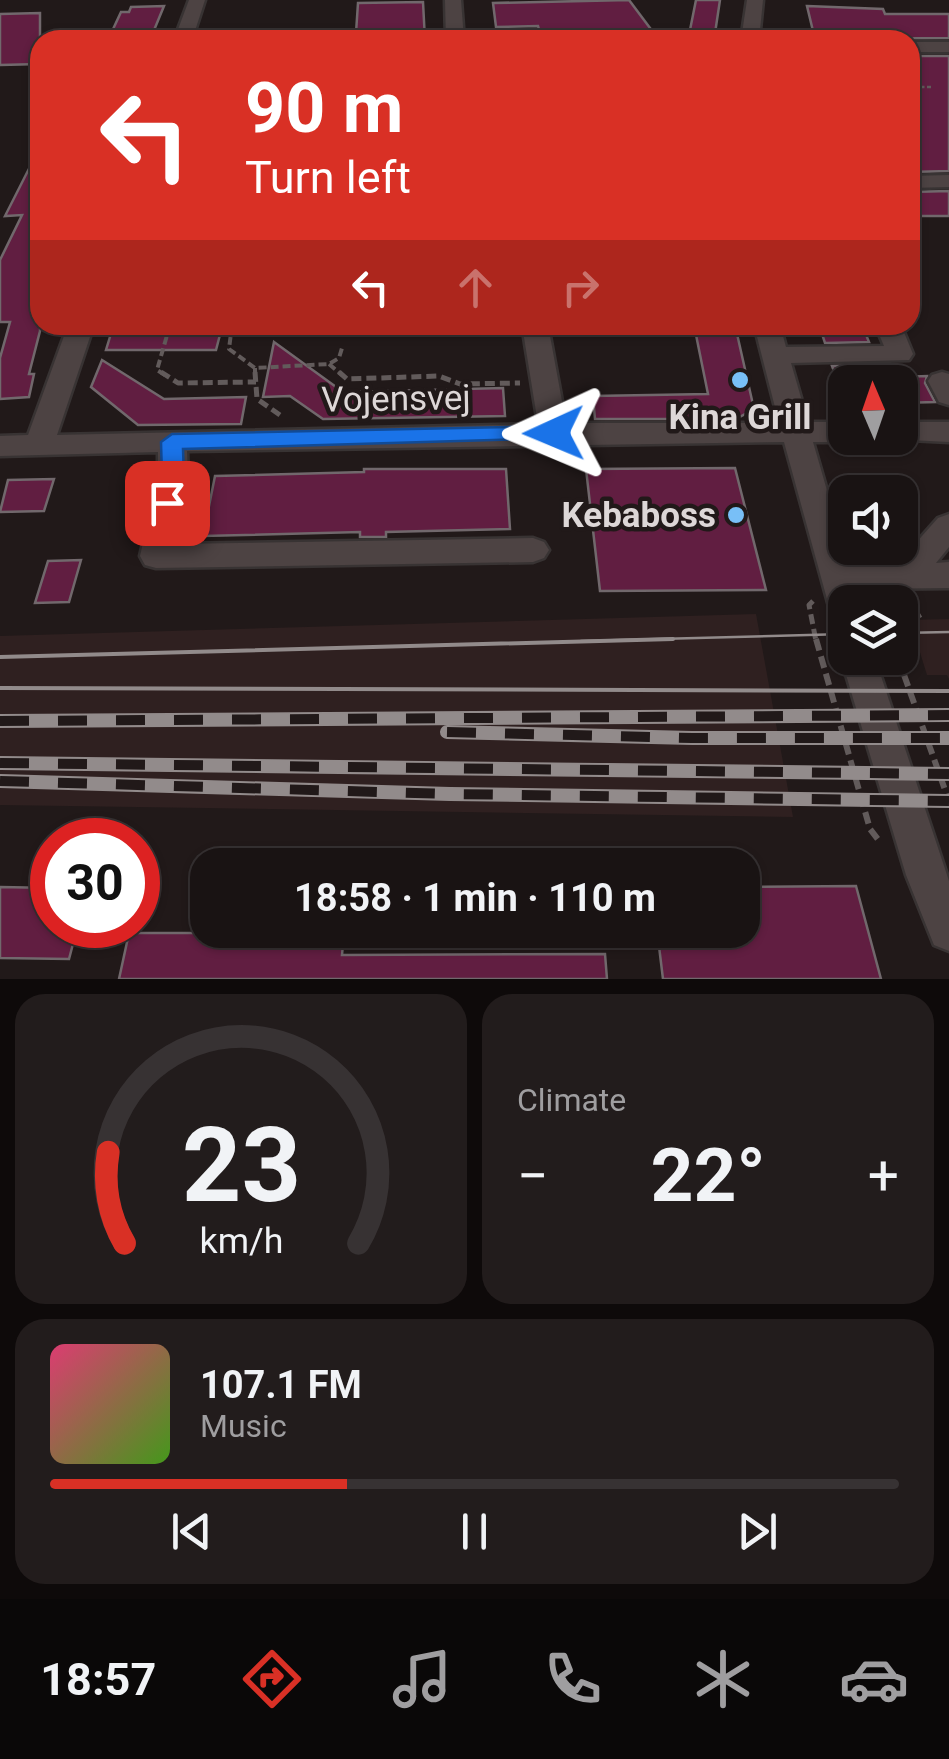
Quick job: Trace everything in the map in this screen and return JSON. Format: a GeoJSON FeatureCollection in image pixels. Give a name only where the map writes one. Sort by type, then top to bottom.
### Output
{"type":"FeatureCollection","features":[{"type":"Feature","properties":{"kind":"street"},"geometry":{"type":"LineString","coordinates":[[186,30],[197,0]]}},
{"type":"Feature","properties":{"kind":"street"},"geometry":{"type":"LineString","coordinates":[[453,0],[455,30]]}},
{"type":"Feature","properties":{"kind":"street"},"geometry":{"type":"LineString","coordinates":[[752,30],[756,0]]}},
{"type":"Feature","properties":{"kind":"street"},"geometry":{"type":"LineString","coordinates":[[920,47],[949,48]]}},
{"type":"Feature","properties":{"kind":"street"},"geometry":{"type":"LineString","coordinates":[[920,182],[949,182]]}},
{"type":"Feature","properties":{"kind":"street"},"geometry":{"type":"LineString","coordinates":[[39,445],[78,335]]}},
{"type":"Feature","properties":{"kind":"street"},"geometry":{"type":"LineString","coordinates":[[537,335],[554,433]]}},
{"type":"Feature","properties":{"kind":"street"},"geometry":{"type":"LineString","coordinates":[[769,335],[838,585]]}},
{"type":"Feature","properties":{"kind":"street"},"geometry":{"type":"LineString","coordinates":[[775,355],[900,354],[892,335]]}},
{"type":"Feature","properties":{"kind":"street","name":"Vojensvej"},"geometry":{"type":"LineString","coordinates":[[0,446],[554,433],[828,432]]}},
{"type":"Feature","properties":{"kind":"street"},"geometry":{"type":"LineString","coordinates":[[918,432],[949,432]]}},
{"type":"Feature","properties":{"kind":"street"},"geometry":{"type":"LineString","coordinates":[[172,442],[173,477],[156,556],[534,550]]}},
{"type":"Feature","properties":{"kind":"street"},"geometry":{"type":"LineString","coordinates":[[906,576],[949,526]]}},
{"type":"Feature","properties":{"kind":"street"},"geometry":{"type":"LineString","coordinates":[[835,576],[949,575]]}},
{"type":"Feature","properties":{"kind":"street"},"geometry":{"type":"LineString","coordinates":[[863,675],[926,875],[949,930]]}},
{"type":"Feature","properties":{"kind":"path"},"geometry":{"type":"LineString","coordinates":[[920,88],[931,88]]}},
{"type":"Feature","properties":{"kind":"path"},"geometry":{"type":"LineString","coordinates":[[167,335],[156,370],[178,383],[256,382]]}},
{"type":"Feature","properties":{"kind":"path"},"geometry":{"type":"LineString","coordinates":[[230,335],[228,349],[254,368],[329,364],[339,358],[342,348]]}},
{"type":"Feature","properties":{"kind":"path"},"geometry":{"type":"LineString","coordinates":[[329,364],[347,379],[439,376],[460,384],[545,382]]}},
{"type":"Feature","properties":{"kind":"path"},"geometry":{"type":"LineString","coordinates":[[254,368],[258,400],[316,438]]}},
{"type":"Feature","properties":{"kind":"path"},"geometry":{"type":"LineString","coordinates":[[904,675],[949,801]]}},
{"type":"Feature","properties":{"kind":"shaded area"},"geometry":{"type":"Polygon","coordinates":[[[756,614],[793,817],[0,805],[0,636],[756,614]]]}},
{"type":"Feature","properties":{"kind":"shaded area"},"geometry":{"type":"Polygon","coordinates":[[[949,619],[949,679],[947,675],[927,675],[918,646],[918,620],[949,619]]]}},
{"type":"Feature","properties":{"kind":"building"},"geometry":{"type":"Polygon","coordinates":[[[629,0],[652,30],[496,27],[493,3],[629,0]]]}},
{"type":"Feature","properties":{"kind":"building"},"geometry":{"type":"Polygon","coordinates":[[[696,0],[720,0],[716,30],[690,30],[696,0]]]}},
{"type":"Feature","properties":{"kind":"building"},"geometry":{"type":"Polygon","coordinates":[[[423,2],[424,30],[356,30],[358,3],[423,2]]]}},
{"type":"Feature","properties":{"kind":"building"},"geometry":{"type":"Polygon","coordinates":[[[164,6],[154,30],[113,30],[121,12],[129,12],[131,7],[164,6]]]}},
{"type":"Feature","properties":{"kind":"building"},"geometry":{"type":"Polygon","coordinates":[[[807,6],[883,9],[885,14],[949,14],[949,38],[920,38],[920,30],[813,30],[807,6]]]}},
{"type":"Feature","properties":{"kind":"building"},"geometry":{"type":"Polygon","coordinates":[[[40,13],[40,30],[30,30],[30,64],[0,65],[0,14],[40,13]]]}},
{"type":"Feature","properties":{"kind":"building"},"geometry":{"type":"Polygon","coordinates":[[[920,56],[949,56],[949,171],[920,172],[920,56]]]}},
{"type":"Feature","properties":{"kind":"building"},"geometry":{"type":"Polygon","coordinates":[[[30,167],[30,335],[39,335],[29,374],[34,374],[29,397],[0,399],[0,358],[10,322],[0,322],[0,260],[22,215],[5,216],[30,167]]]}},
{"type":"Feature","properties":{"kind":"building"},"geometry":{"type":"Polygon","coordinates":[[[949,191],[949,216],[920,216],[920,192],[949,191]]]}},
{"type":"Feature","properties":{"kind":"building"},"geometry":{"type":"Polygon","coordinates":[[[111,335],[220,335],[216,350],[106,350],[111,335]]]}},
{"type":"Feature","properties":{"kind":"building"},"geometry":{"type":"Polygon","coordinates":[[[696,335],[737,335],[754,409],[736,419],[595,419],[593,396],[708,394],[696,335]]]}},
{"type":"Feature","properties":{"kind":"building"},"geometry":{"type":"Polygon","coordinates":[[[822,335],[866,335],[869,342],[825,343],[822,335]]]}},
{"type":"Feature","properties":{"kind":"building"},"geometry":{"type":"Polygon","coordinates":[[[274,342],[343,392],[503,388],[505,416],[323,419],[290,396],[263,397],[274,342]]]}},
{"type":"Feature","properties":{"kind":"building"},"geometry":{"type":"Polygon","coordinates":[[[102,360],[164,399],[246,397],[241,424],[138,425],[91,387],[102,360]]]}},
{"type":"Feature","properties":{"kind":"building"},"geometry":{"type":"Polygon","coordinates":[[[918,376],[927,376],[925,383],[935,402],[918,402],[918,376]]]}},
{"type":"Feature","properties":{"kind":"building"},"geometry":{"type":"Polygon","coordinates":[[[735,468],[766,590],[600,591],[586,469],[735,468]]]}},
{"type":"Feature","properties":{"kind":"building"},"geometry":{"type":"Polygon","coordinates":[[[364,469],[506,469],[510,529],[386,532],[386,537],[360,537],[360,532],[203,536],[215,476],[364,469]]]}},
{"type":"Feature","properties":{"kind":"building"},"geometry":{"type":"Polygon","coordinates":[[[54,479],[44,511],[0,512],[8,480],[54,479]]]}},
{"type":"Feature","properties":{"kind":"building"},"geometry":{"type":"Polygon","coordinates":[[[81,560],[69,602],[35,603],[48,561],[81,560]]]}},
{"type":"Feature","properties":{"kind":"building"},"geometry":{"type":"Polygon","coordinates":[[[856,886],[881,979],[663,979],[659,948],[760,948],[760,887],[856,886]]]}},
{"type":"Feature","properties":{"kind":"building"},"geometry":{"type":"Polygon","coordinates":[[[0,887],[30,888],[30,948],[72,948],[69,959],[0,958],[0,887]]]}},
{"type":"Feature","properties":{"kind":"building"},"geometry":{"type":"Polygon","coordinates":[[[160,933],[190,933],[190,948],[343,948],[342,955],[605,954],[607,979],[119,979],[126,948],[160,948],[160,933]]]}},
{"type":"Feature","properties":{"kind":"tram line"},"geometry":{"type":"LineString","coordinates":[[918,633],[949,632]]}},
{"type":"Feature","properties":{"kind":"tram line"},"geometry":{"type":"LineString","coordinates":[[581,641],[828,634]]}},
{"type":"Feature","properties":{"kind":"tram line"},"geometry":{"type":"LineString","coordinates":[[0,657],[673,639]]}},
{"type":"Feature","properties":{"kind":"tram line"},"geometry":{"type":"LineString","coordinates":[[0,688],[949,691]]}},
{"type":"Feature","properties":{"kind":"railway"},"geometry":{"type":"LineString","coordinates":[[0,721],[949,715]]}},
{"type":"Feature","properties":{"kind":"railway"},"geometry":{"type":"LineString","coordinates":[[447,732],[692,738],[949,738]]}},
{"type":"Feature","properties":{"kind":"railway"},"geometry":{"type":"LineString","coordinates":[[0,763],[949,774]]}},
{"type":"Feature","properties":{"kind":"railway"},"geometry":{"type":"LineString","coordinates":[[0,781],[450,794],[949,801]]}},
{"type":"Feature","properties":{"kind":"place","name":"Kina Grill"},"geometry":{"type":"Point","coordinates":[740,380]}},
{"type":"Feature","properties":{"kind":"place","name":"Kebaboss"},"geometry":{"type":"Point","coordinates":[736,515]}},
{"type":"Feature","properties":{"kind":"route"},"geometry":{"type":"LineString","coordinates":[[167,503],[173,477],[172,442],[554,433]]}}]}
